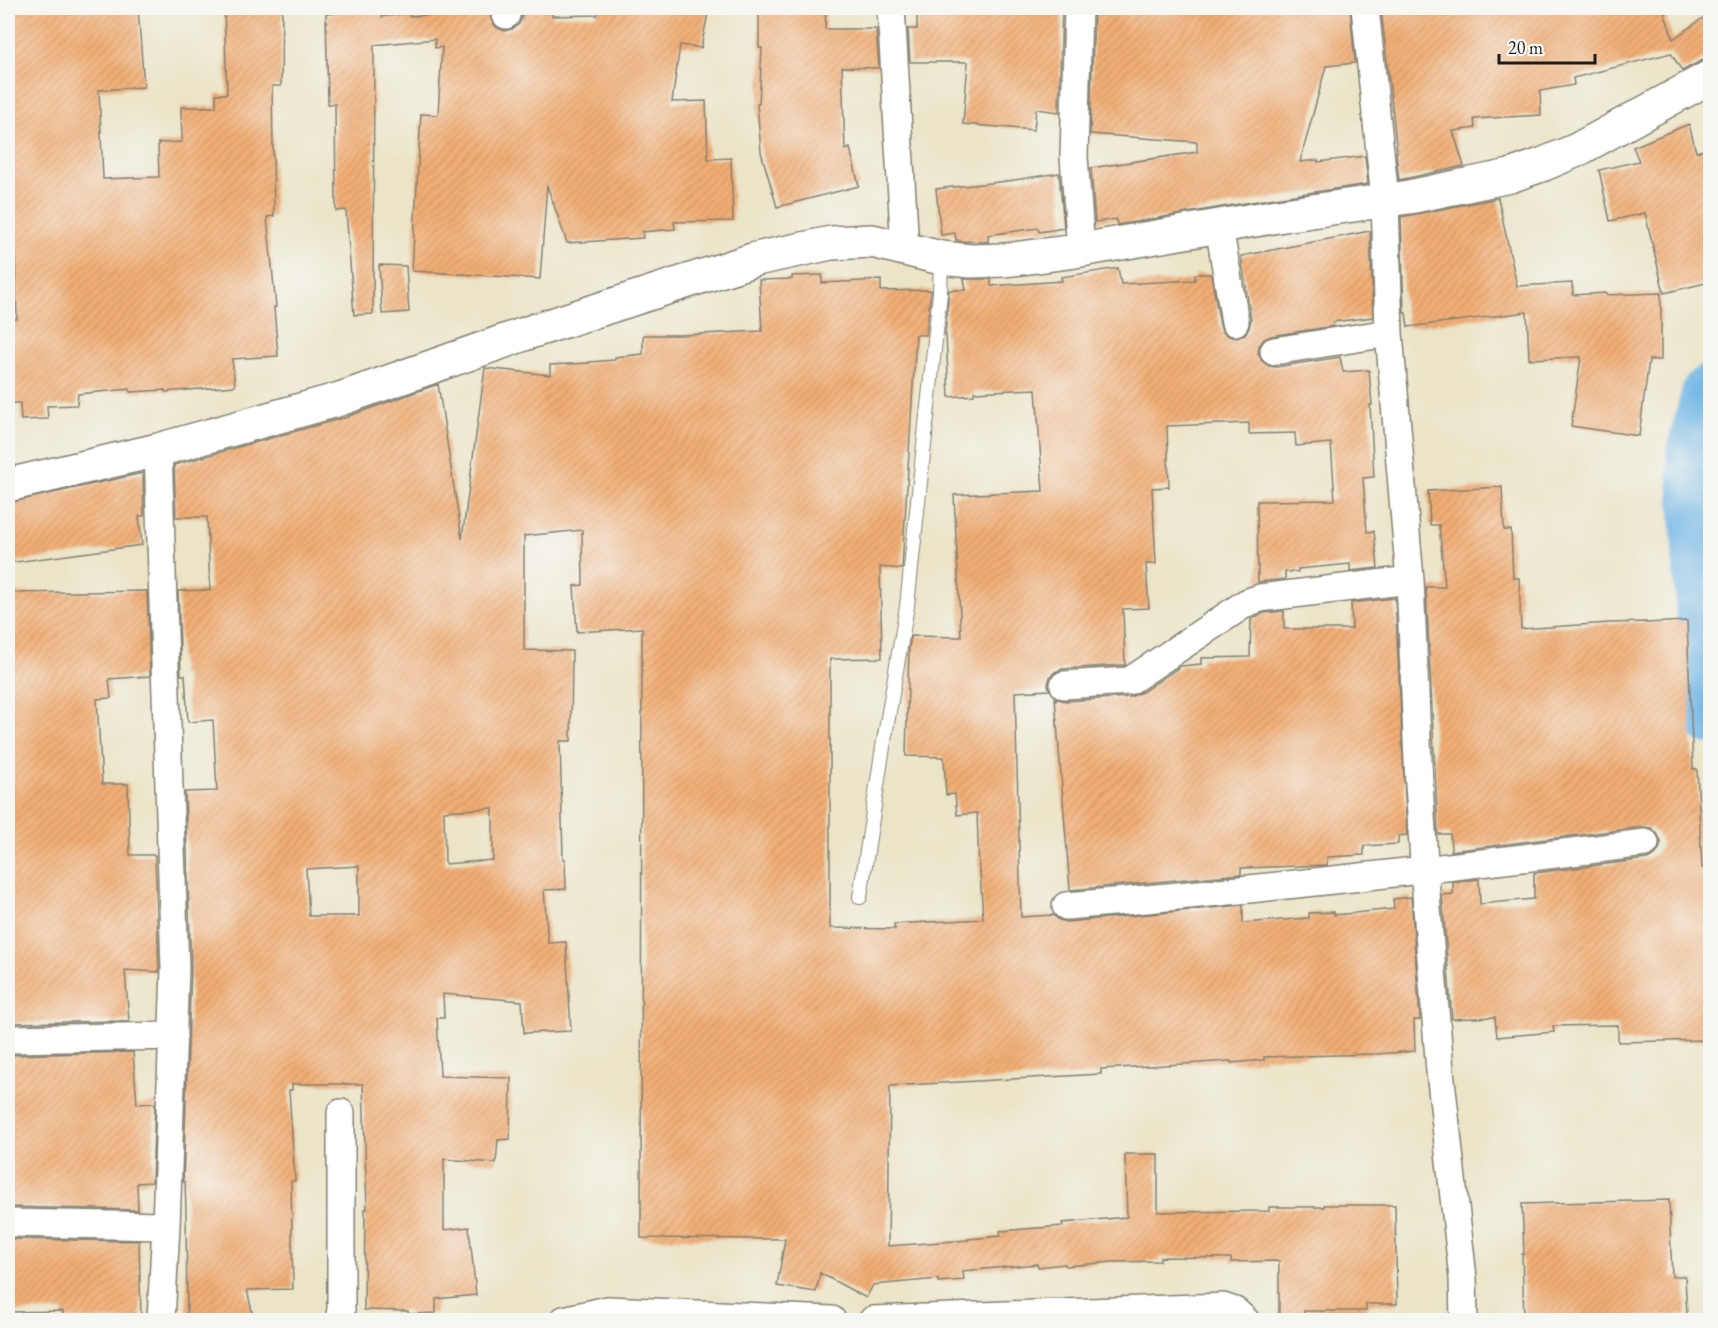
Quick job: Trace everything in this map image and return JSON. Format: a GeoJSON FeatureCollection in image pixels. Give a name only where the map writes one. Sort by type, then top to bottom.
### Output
{"type":"FeatureCollection","features":[{"type":"Feature","properties":{"kind":"street"},"geometry":{"type":"LineString","coordinates":[[891,8],[906,249]]}},
{"type":"Feature","properties":{"kind":"street"},"geometry":{"type":"LineString","coordinates":[[1078,8],[1074,157],[1081,250]]}},
{"type":"Feature","properties":{"kind":"street"},"geometry":{"type":"LineString","coordinates":[[1365,8],[1385,199],[1389,333],[1410,580],[1425,870],[1440,1071],[1463,1278],[1464,1320]]}},
{"type":"Feature","properties":{"kind":"street"},"geometry":{"type":"LineString","coordinates":[[8,484],[158,450],[340,399],[534,331],[756,259],[831,243],[872,242],[941,258],[971,261],[1005,260],[1081,250],[1385,199],[1409,197],[1510,176],[1577,150],[1710,78]]}},
{"type":"Feature","properties":{"kind":"street"},"geometry":{"type":"LineString","coordinates":[[1219,226],[1235,322]]}},
{"type":"Feature","properties":{"kind":"street"},"geometry":{"type":"LineString","coordinates":[[1274,351],[1389,333]]}},
{"type":"Feature","properties":{"kind":"street"},"geometry":{"type":"LineString","coordinates":[[158,450],[175,969],[161,1320]]}},
{"type":"Feature","properties":{"kind":"street"},"geometry":{"type":"LineString","coordinates":[[1064,685],[1129,681],[1246,603],[1260,598],[1410,580]]}},
{"type":"Feature","properties":{"kind":"street"},"geometry":{"type":"LineString","coordinates":[[1066,906],[1189,896],[1645,843]]}},
{"type":"Feature","properties":{"kind":"street"},"geometry":{"type":"LineString","coordinates":[[8,1039],[173,1036]]}},
{"type":"Feature","properties":{"kind":"street"},"geometry":{"type":"LineString","coordinates":[[339,1320],[341,1310],[340,1113]]}},
{"type":"Feature","properties":{"kind":"street"},"geometry":{"type":"LineString","coordinates":[[8,1223],[166,1226]]}},
{"type":"Feature","properties":{"kind":"street"},"geometry":{"type":"LineString","coordinates":[[873,1320],[1223,1307],[1235,1311],[1245,1320]]}},
{"type":"Feature","properties":{"kind":"street"},"geometry":{"type":"LineString","coordinates":[[564,1320],[608,1310],[832,1320]]}},
{"type":"Feature","properties":{"kind":"lane"},"geometry":{"type":"LineString","coordinates":[[860,897],[907,606],[940,292],[941,258]]}},
{"type":"Feature","properties":{"kind":"building"},"geometry":{"type":"Polygon","coordinates":[[[8,8],[138,8],[144,87],[99,90],[103,179],[159,177],[158,143],[182,142],[181,107],[216,107],[216,94],[227,94],[224,8],[282,8],[281,86],[272,86],[274,216],[267,217],[276,307],[274,307],[278,356],[232,359],[235,386],[165,392],[165,390],[130,392],[130,389],[78,394],[77,405],[47,406],[48,419],[21,420],[20,403],[8,403],[8,319],[17,319],[15,255],[8,256],[8,8]]]}},
{"type":"Feature","properties":{"kind":"building"},"geometry":{"type":"Polygon","coordinates":[[[522,8],[551,8],[552,16],[597,15],[598,8],[709,8],[701,48],[680,45],[672,102],[706,101],[708,159],[731,158],[733,221],[674,222],[675,229],[642,232],[643,238],[567,243],[547,185],[540,279],[412,271],[421,114],[438,115],[442,47],[435,48],[435,39],[374,45],[373,314],[354,315],[346,210],[336,211],[335,104],[328,104],[326,14],[381,10],[382,17],[409,13],[409,16],[490,13],[491,20],[496,27],[504,31],[519,24],[522,8]]]}},
{"type":"Feature","properties":{"kind":"building"},"geometry":{"type":"Polygon","coordinates":[[[759,8],[826,8],[825,29],[876,29],[879,68],[842,67],[845,150],[850,148],[859,186],[777,207],[761,152],[757,104],[759,104],[762,48],[759,48],[759,8]]]}},
{"type":"Feature","properties":{"kind":"building"},"geometry":{"type":"Polygon","coordinates":[[[917,8],[1062,8],[1059,112],[1036,109],[1034,130],[963,124],[968,62],[910,62],[908,29],[917,29],[917,8]]]}},
{"type":"Feature","properties":{"kind":"building"},"geometry":{"type":"Polygon","coordinates":[[[1094,8],[1350,8],[1355,63],[1326,66],[1300,162],[1365,156],[1368,184],[1117,225],[1116,219],[1095,222],[1091,168],[1197,152],[1197,142],[1090,134],[1094,8]]]}},
{"type":"Feature","properties":{"kind":"building"},"geometry":{"type":"Polygon","coordinates":[[[1381,8],[1504,8],[1505,15],[1552,8],[1663,8],[1673,39],[1710,13],[1710,56],[1682,71],[1671,53],[1573,78],[1574,85],[1540,91],[1541,115],[1474,119],[1475,128],[1453,131],[1464,166],[1399,180],[1381,8]]]}},
{"type":"Feature","properties":{"kind":"building"},"geometry":{"type":"Polygon","coordinates":[[[1689,124],[1696,152],[1710,148],[1710,282],[1664,293],[1645,213],[1610,221],[1599,170],[1639,161],[1633,147],[1689,124]]]}},
{"type":"Feature","properties":{"kind":"building"},"geometry":{"type":"Polygon","coordinates":[[[1059,173],[1064,228],[1039,232],[1038,228],[988,235],[988,242],[959,241],[956,240],[955,233],[941,235],[936,189],[1059,173]]]}},
{"type":"Feature","properties":{"kind":"building"},"geometry":{"type":"Polygon","coordinates":[[[1498,198],[1517,286],[1572,283],[1573,295],[1661,293],[1661,360],[1649,360],[1639,436],[1571,426],[1581,357],[1529,359],[1527,312],[1408,327],[1406,313],[1404,313],[1401,217],[1498,198]]]}},
{"type":"Feature","properties":{"kind":"building"},"geometry":{"type":"Polygon","coordinates":[[[1370,231],[1373,317],[1333,322],[1334,326],[1271,336],[1264,339],[1259,346],[1258,353],[1262,361],[1269,366],[1276,367],[1340,357],[1343,372],[1369,370],[1374,477],[1363,478],[1367,532],[1374,531],[1378,568],[1350,571],[1350,564],[1298,569],[1298,572],[1285,572],[1285,579],[1258,582],[1257,501],[1335,500],[1331,443],[1296,446],[1295,433],[1249,434],[1249,423],[1167,426],[1169,487],[1152,488],[1156,564],[1146,564],[1149,608],[1123,609],[1125,665],[1062,669],[1050,677],[1048,685],[1050,690],[1015,692],[1021,917],[1053,915],[1067,922],[1243,905],[1243,923],[1309,918],[1309,913],[1334,912],[1334,915],[1394,909],[1393,899],[1411,897],[1420,1020],[1414,1020],[1415,1051],[1264,1057],[1264,1060],[1231,1063],[1231,1061],[1101,1069],[1101,1074],[890,1086],[888,1246],[1001,1236],[1000,1231],[1063,1226],[1062,1223],[1127,1217],[1125,1154],[1158,1154],[1158,1212],[1269,1211],[1269,1207],[1395,1205],[1397,1304],[1366,1304],[1366,1311],[1304,1311],[1304,1320],[1279,1320],[1279,1261],[1231,1262],[1231,1258],[1160,1257],[1160,1261],[1038,1267],[1037,1264],[963,1271],[964,1280],[938,1282],[938,1279],[873,1285],[866,1298],[820,1273],[816,1292],[777,1286],[785,1239],[641,1238],[642,628],[577,632],[574,586],[583,585],[582,530],[524,536],[524,650],[572,651],[571,741],[560,741],[566,889],[544,890],[548,943],[566,942],[571,1031],[524,1033],[522,1001],[443,994],[444,1018],[437,1018],[440,1076],[511,1078],[510,1139],[498,1140],[496,1163],[444,1159],[444,1230],[469,1227],[476,1295],[436,1299],[436,1313],[408,1314],[408,1311],[364,1310],[365,1209],[367,1209],[363,1084],[292,1084],[292,1090],[289,1090],[295,1181],[291,1181],[293,1289],[247,1290],[254,1320],[187,1320],[186,1210],[185,1182],[183,1182],[191,968],[185,792],[217,791],[213,720],[188,722],[185,675],[181,675],[178,591],[210,590],[207,517],[176,517],[174,465],[349,417],[438,384],[462,539],[485,368],[550,375],[550,365],[615,360],[615,357],[643,354],[643,335],[762,331],[759,280],[822,275],[822,283],[881,280],[881,291],[931,290],[926,335],[916,335],[902,569],[880,567],[882,658],[830,659],[830,928],[895,929],[894,924],[983,919],[977,813],[957,815],[955,794],[946,795],[944,757],[906,756],[909,648],[911,636],[961,637],[954,495],[1043,491],[1036,389],[974,392],[974,395],[949,397],[945,335],[949,290],[966,290],[964,279],[991,279],[991,286],[1062,281],[1061,277],[1118,268],[1121,284],[1195,280],[1195,274],[1211,274],[1220,325],[1223,332],[1237,338],[1245,334],[1251,320],[1241,256],[1370,231]],[[493,808],[444,811],[445,864],[493,860],[493,808]],[[359,866],[306,869],[309,916],[359,916],[359,866]]]}},
{"type":"Feature","properties":{"kind":"building"},"geometry":{"type":"Polygon","coordinates":[[[379,265],[406,266],[409,312],[382,314],[379,265]]]}},
{"type":"Feature","properties":{"kind":"building"},"geometry":{"type":"Polygon","coordinates":[[[143,473],[144,516],[139,516],[142,545],[8,563],[8,503],[143,473]]]}},
{"type":"Feature","properties":{"kind":"building"},"geometry":{"type":"Polygon","coordinates":[[[1502,487],[1504,530],[1511,530],[1513,578],[1519,578],[1521,629],[1687,621],[1693,769],[1697,769],[1702,868],[1706,867],[1710,921],[1710,1040],[1618,1042],[1618,1025],[1553,1026],[1554,1032],[1497,1037],[1495,1017],[1452,1019],[1442,895],[1453,894],[1453,882],[1479,879],[1480,904],[1534,899],[1534,873],[1647,859],[1655,855],[1661,842],[1657,833],[1651,828],[1643,827],[1451,851],[1450,834],[1438,834],[1426,587],[1445,587],[1439,525],[1430,525],[1428,491],[1502,487]]]}},
{"type":"Feature","properties":{"kind":"building"},"geometry":{"type":"Polygon","coordinates":[[[147,591],[150,676],[109,679],[111,698],[97,699],[102,784],[128,784],[130,855],[155,855],[159,972],[125,970],[129,1021],[8,1023],[8,635],[16,635],[11,593],[147,591]]]}},
{"type":"Feature","properties":{"kind":"building"},"geometry":{"type":"Polygon","coordinates":[[[1395,598],[1407,835],[1398,836],[1398,844],[1364,846],[1364,855],[1327,857],[1327,865],[1241,868],[1241,874],[1070,890],[1055,698],[1065,701],[1130,697],[1142,692],[1181,666],[1201,664],[1201,658],[1250,657],[1251,619],[1264,613],[1284,611],[1284,629],[1352,629],[1351,603],[1395,598]]]}},
{"type":"Feature","properties":{"kind":"building"},"geometry":{"type":"Polygon","coordinates":[[[133,1052],[137,1104],[155,1103],[152,1182],[137,1183],[138,1210],[8,1207],[8,1055],[133,1052]]]}},
{"type":"Feature","properties":{"kind":"building"},"geometry":{"type":"Polygon","coordinates":[[[1669,1200],[1672,1277],[1685,1276],[1687,1315],[1524,1320],[1522,1204],[1669,1200]]]}},
{"type":"Feature","properties":{"kind":"building"},"geometry":{"type":"Polygon","coordinates":[[[8,1239],[139,1241],[141,1320],[63,1320],[63,1311],[8,1312],[8,1239]]]}},
{"type":"Feature","properties":{"kind":"waterway"},"geometry":{"type":"LineString","coordinates":[[1710,393],[1695,452],[1710,715]]}}]}
